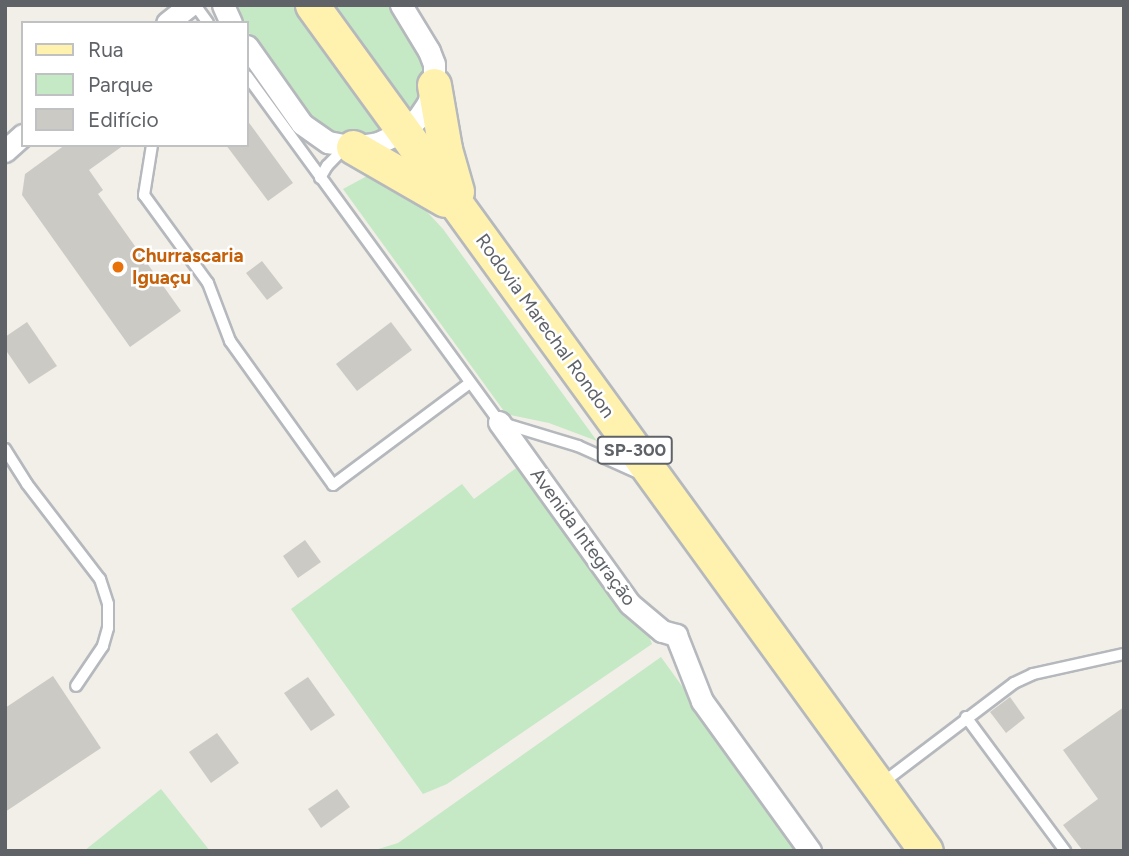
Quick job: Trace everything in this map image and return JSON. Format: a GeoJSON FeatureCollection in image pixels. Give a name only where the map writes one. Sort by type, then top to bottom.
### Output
{"type":"FeatureCollection","features":[{"type":"Feature","properties":{"kind":"main road","name":"Rodovia Marechal Rondon"},"geometry":{"type":"LineString","coordinates":[[312,5],[926,851]]}},
{"type":"Feature","properties":{"kind":"main road"},"geometry":{"type":"LineString","coordinates":[[434,85],[445,149],[464,214]]}},
{"type":"Feature","properties":{"kind":"main road"},"geometry":{"type":"LineString","coordinates":[[350,147],[432,190],[464,214]]}},
{"type":"Feature","properties":{"kind":"street"},"geometry":{"type":"LineString","coordinates":[[170,21],[193,5]]}},
{"type":"Feature","properties":{"kind":"street"},"geometry":{"type":"LineString","coordinates":[[223,5],[230,21]]}},
{"type":"Feature","properties":{"kind":"street"},"geometry":{"type":"LineString","coordinates":[[248,47],[302,124],[328,142],[350,147],[377,143],[404,131],[418,118],[434,85],[434,64],[429,51],[401,5]]}},
{"type":"Feature","properties":{"kind":"street"},"geometry":{"type":"LineString","coordinates":[[5,150],[21,137]]}},
{"type":"Feature","properties":{"kind":"street","name":"Avenida Integração"},"geometry":{"type":"LineString","coordinates":[[499,422],[630,604],[662,631],[676,635],[702,701],[810,851]]}},
{"type":"Feature","properties":{"kind":"lane"},"geometry":{"type":"LineString","coordinates":[[193,5],[206,21]]}},
{"type":"Feature","properties":{"kind":"lane"},"geometry":{"type":"LineString","coordinates":[[248,77],[499,422],[614,460],[663,489]]}},
{"type":"Feature","properties":{"kind":"lane"},"geometry":{"type":"LineString","coordinates":[[152,147],[144,195],[208,283],[230,341],[333,485],[470,383]]}},
{"type":"Feature","properties":{"kind":"lane"},"geometry":{"type":"LineString","coordinates":[[320,178],[327,166],[350,147]]}},
{"type":"Feature","properties":{"kind":"lane"},"geometry":{"type":"LineString","coordinates":[[5,449],[27,484],[87,559],[100,579],[108,604],[108,628],[103,646],[76,686]]}},
{"type":"Feature","properties":{"kind":"lane"},"geometry":{"type":"LineString","coordinates":[[878,785],[1014,683],[1033,674],[1124,654]]}},
{"type":"Feature","properties":{"kind":"lane"},"geometry":{"type":"LineString","coordinates":[[966,717],[1065,851]]}},
{"type":"Feature","properties":{"kind":"green space"},"geometry":{"type":"Polygon","coordinates":[[[238,5],[394,5],[409,26],[425,67],[423,91],[416,105],[375,134],[346,135],[327,130],[310,116],[248,31],[248,21],[244,21],[238,5]]]}},
{"type":"Feature","properties":{"kind":"green space"},"geometry":{"type":"Polygon","coordinates":[[[367,176],[376,176],[415,199],[443,229],[597,441],[549,423],[506,414],[343,189],[367,176]]]}},
{"type":"Feature","properties":{"kind":"green space"},"geometry":{"type":"Polygon","coordinates":[[[519,466],[645,626],[652,644],[447,784],[423,794],[291,609],[462,484],[474,499],[519,466]]]}},
{"type":"Feature","properties":{"kind":"green space"},"geometry":{"type":"Polygon","coordinates":[[[661,657],[801,851],[372,851],[398,843],[661,657]]]}},
{"type":"Feature","properties":{"kind":"green space"},"geometry":{"type":"Polygon","coordinates":[[[161,789],[210,851],[84,851],[161,789]]]}},
{"type":"Feature","properties":{"kind":"building"},"geometry":{"type":"Polygon","coordinates":[[[248,121],[293,183],[268,201],[228,147],[248,147],[248,121]]]}},
{"type":"Feature","properties":{"kind":"building"},"geometry":{"type":"Polygon","coordinates":[[[62,147],[121,147],[89,170],[103,190],[98,194],[181,311],[130,347],[22,195],[25,174],[62,147]]]}},
{"type":"Feature","properties":{"kind":"building"},"geometry":{"type":"Polygon","coordinates":[[[262,261],[283,288],[267,300],[246,273],[262,261]]]}},
{"type":"Feature","properties":{"kind":"building"},"geometry":{"type":"Polygon","coordinates":[[[27,322],[57,366],[29,384],[5,349],[5,337],[27,322]]]}},
{"type":"Feature","properties":{"kind":"building"},"geometry":{"type":"Polygon","coordinates":[[[391,322],[412,350],[357,391],[336,364],[391,322]]]}},
{"type":"Feature","properties":{"kind":"building"},"geometry":{"type":"Polygon","coordinates":[[[305,540],[321,562],[298,578],[283,556],[305,540]]]}},
{"type":"Feature","properties":{"kind":"building"},"geometry":{"type":"Polygon","coordinates":[[[53,676],[101,748],[5,812],[5,708],[53,676]]]}},
{"type":"Feature","properties":{"kind":"building"},"geometry":{"type":"Polygon","coordinates":[[[308,677],[335,715],[311,731],[284,693],[308,677]]]}},
{"type":"Feature","properties":{"kind":"building"},"geometry":{"type":"Polygon","coordinates":[[[1010,697],[1025,718],[1006,733],[990,712],[1010,697]]]}},
{"type":"Feature","properties":{"kind":"building"},"geometry":{"type":"Polygon","coordinates":[[[1124,707],[1124,851],[1083,851],[1063,825],[1098,799],[1063,750],[1124,707]]]}},
{"type":"Feature","properties":{"kind":"building"},"geometry":{"type":"Polygon","coordinates":[[[217,733],[239,763],[211,783],[189,752],[217,733]]]}},
{"type":"Feature","properties":{"kind":"building"},"geometry":{"type":"Polygon","coordinates":[[[337,789],[350,807],[321,828],[308,809],[337,789]]]}},
{"type":"Feature","properties":{"kind":"place","name":"Churrascaria Iguaçu"},"geometry":{"type":"Point","coordinates":[118,267]}}]}
